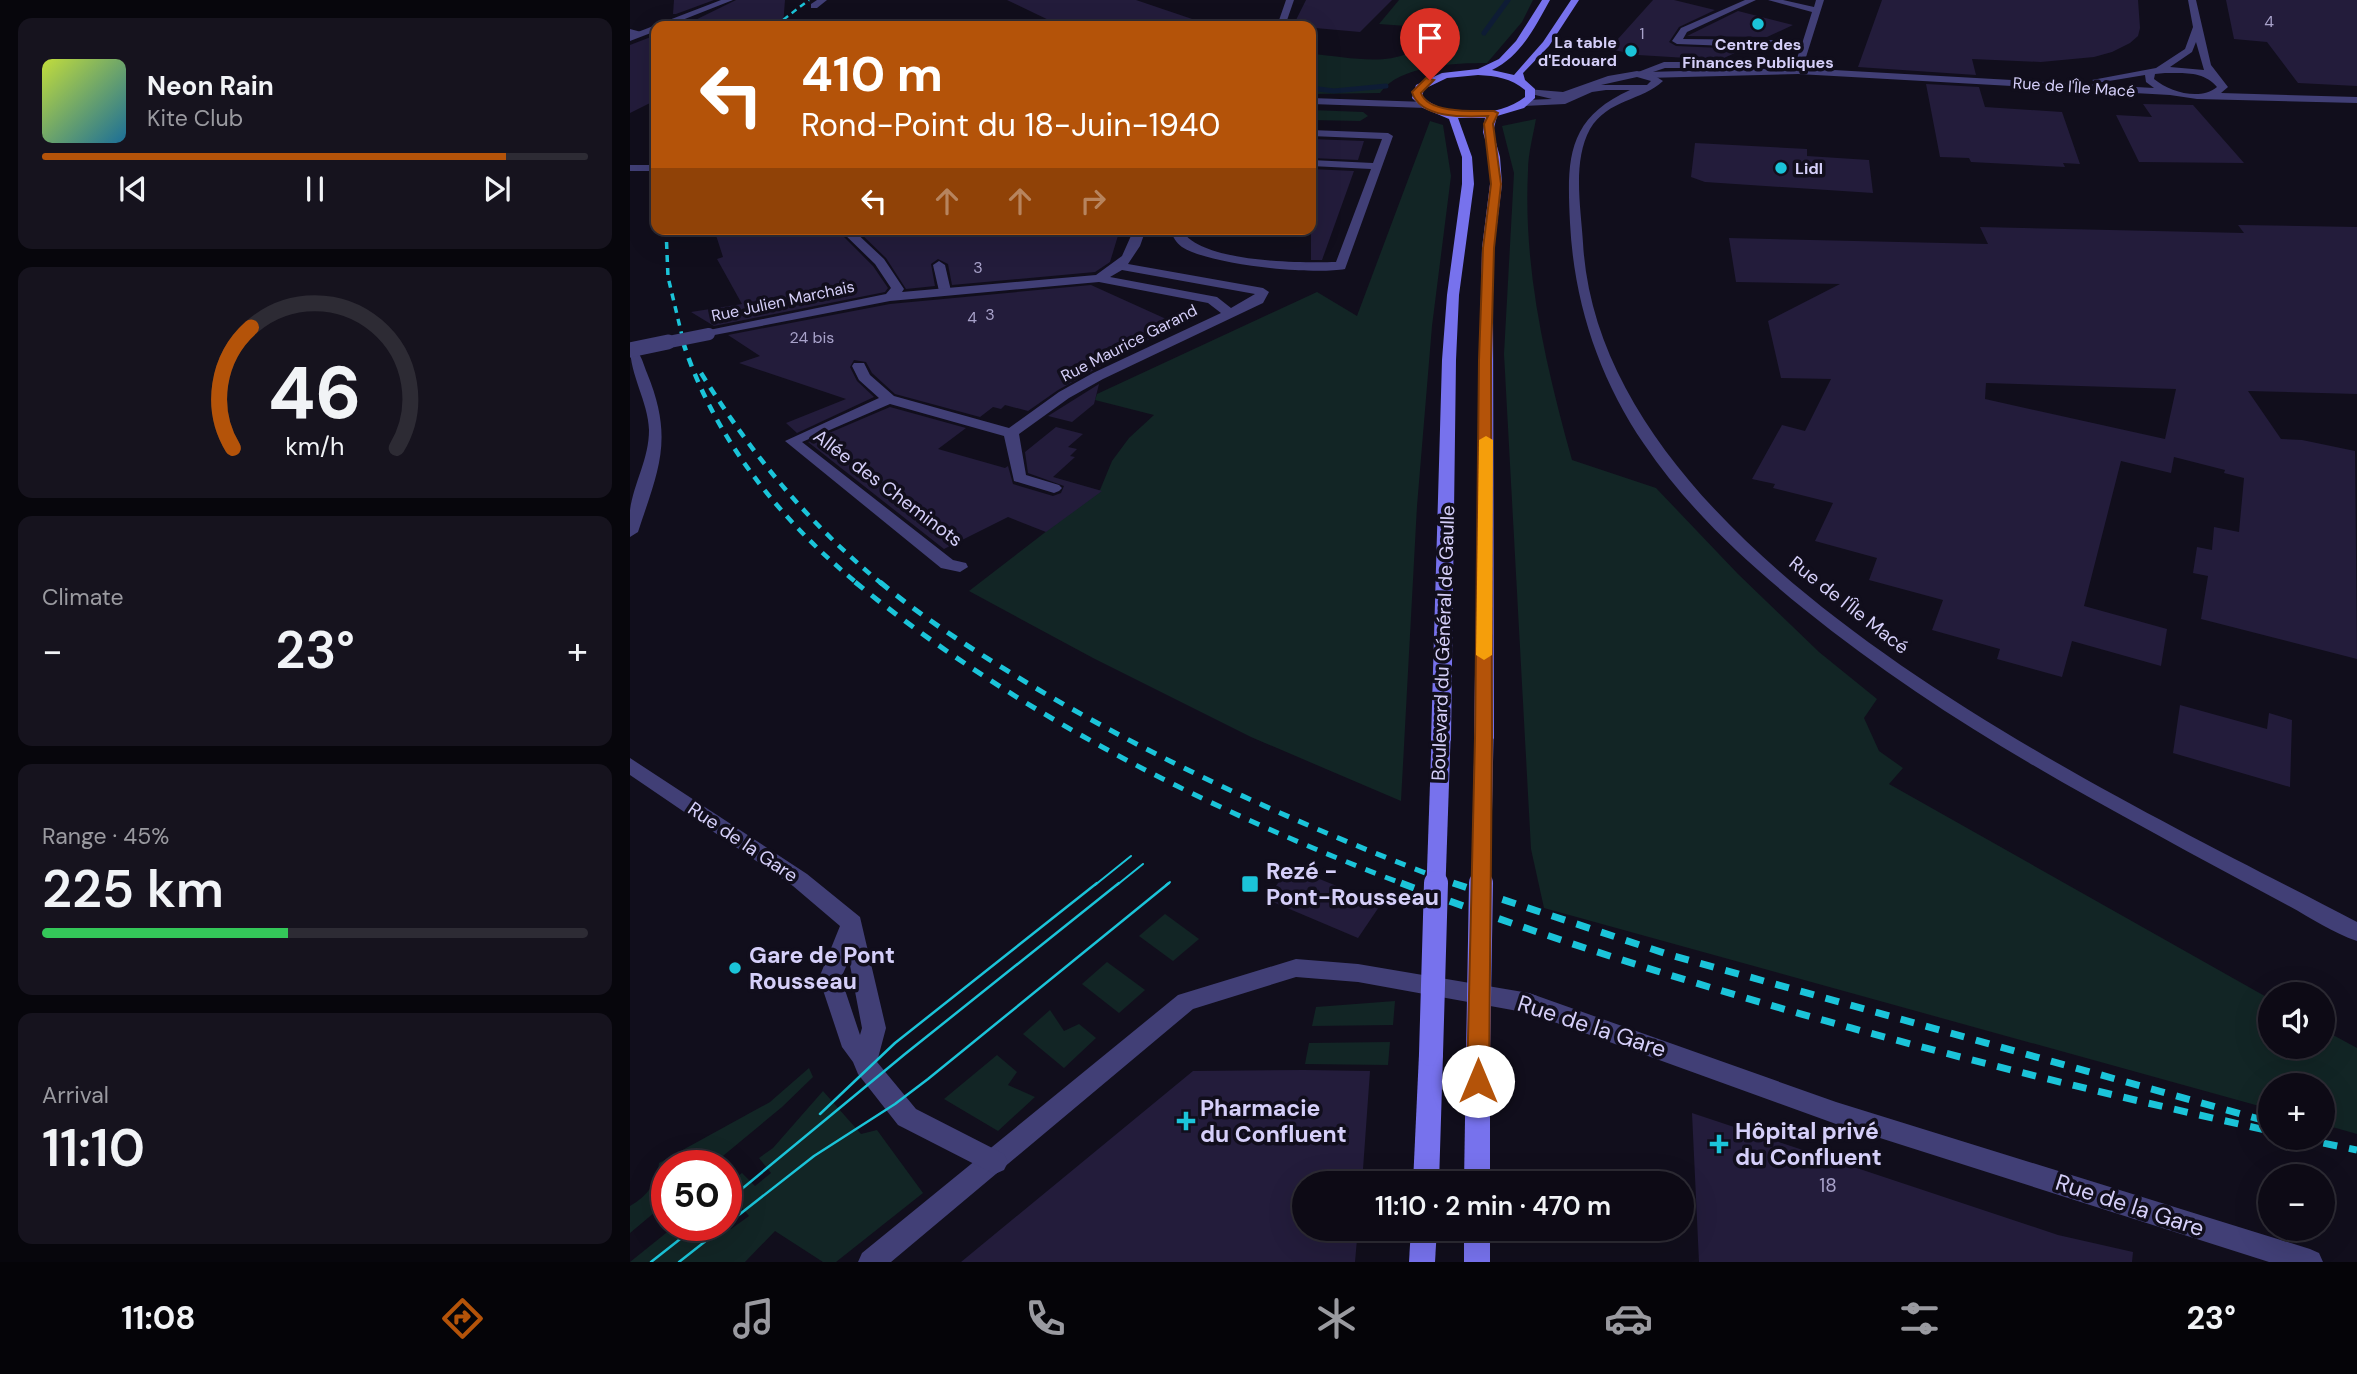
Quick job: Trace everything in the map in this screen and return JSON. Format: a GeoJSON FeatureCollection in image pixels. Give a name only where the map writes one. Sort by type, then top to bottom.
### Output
{"type":"FeatureCollection","features":[{"type":"Feature","properties":{"kind":"main road"},"geometry":{"type":"LineString","coordinates":[[1478,72],[1520,81],[1531,90],[1530,98],[1524,103],[1494,113],[1465,115],[1444,112],[1417,98],[1417,89],[1439,77],[1478,72],[1495,66],[1513,51],[1532,26],[1546,0]]}},
{"type":"Feature","properties":{"kind":"main road"},"geometry":{"type":"LineString","coordinates":[[1520,81],[1520,69],[1546,44],[1575,0]]}},
{"type":"Feature","properties":{"kind":"main road","name":"Boulevard du Général de Gaulle"},"geometry":{"type":"LineString","coordinates":[[1426,1171],[1441,740],[1449,360],[1453,295],[1468,184],[1467,157],[1461,134],[1452,117],[1444,112]]}},
{"type":"Feature","properties":{"kind":"main road","name":"Boulevard du Général de Gaulle"},"geometry":{"type":"LineString","coordinates":[[1477,1171],[1486,307],[1488,248],[1496,184],[1488,124],[1494,113]]}},
{"type":"Feature","properties":{"kind":"main road"},"geometry":{"type":"LineString","coordinates":[[1422,1262],[1423,1241]]}},
{"type":"Feature","properties":{"kind":"main road"},"geometry":{"type":"LineString","coordinates":[[1477,1241],[1477,1262]]}},
{"type":"Feature","properties":{"kind":"street"},"geometry":{"type":"LineString","coordinates":[[674,21],[729,0]]}},
{"type":"Feature","properties":{"kind":"street"},"geometry":{"type":"LineString","coordinates":[[814,6],[823,0]]}},
{"type":"Feature","properties":{"kind":"street"},"geometry":{"type":"LineString","coordinates":[[1283,21],[1290,0]]}},
{"type":"Feature","properties":{"kind":"street"},"geometry":{"type":"LineString","coordinates":[[1752,0],[1684,30],[1677,41],[1784,45]]}},
{"type":"Feature","properties":{"kind":"street"},"geometry":{"type":"LineString","coordinates":[[1772,0],[1816,10]]}},
{"type":"Feature","properties":{"kind":"street"},"geometry":{"type":"LineString","coordinates":[[1798,71],[1820,0]]}},
{"type":"Feature","properties":{"kind":"street"},"geometry":{"type":"LineString","coordinates":[[2192,0],[2197,28],[2213,77],[2223,85],[2221,90],[2199,95]]}},
{"type":"Feature","properties":{"kind":"street"},"geometry":{"type":"LineString","coordinates":[[1698,24],[1710,27]]}},
{"type":"Feature","properties":{"kind":"street"},"geometry":{"type":"LineString","coordinates":[[2172,92],[2148,80],[2154,72],[2189,50],[2197,28]]}},
{"type":"Feature","properties":{"kind":"street"},"geometry":{"type":"LineString","coordinates":[[630,38],[651,29]]}},
{"type":"Feature","properties":{"kind":"street"},"geometry":{"type":"LineString","coordinates":[[1723,30],[1804,50]]}},
{"type":"Feature","properties":{"kind":"street"},"geometry":{"type":"LineString","coordinates":[[630,32],[641,33]]}},
{"type":"Feature","properties":{"kind":"street"},"geometry":{"type":"LineString","coordinates":[[1531,90],[1553,96],[1629,87],[1642,75],[1664,65],[1718,65]]}},
{"type":"Feature","properties":{"kind":"street","name":"Rue de l'Île Macé"},"geometry":{"type":"LineString","coordinates":[[1975,80],[2073,82],[2182,70],[2213,77]]}},
{"type":"Feature","properties":{"kind":"street","name":"Rue de l'Île Macé"},"geometry":{"type":"LineString","coordinates":[[2199,95],[1798,71],[1739,72],[1629,87],[1590,120],[1577,143],[1575,166],[1579,269],[1598,342],[1623,398],[1664,462],[1727,533],[1814,610],[2005,742],[2357,932]]}},
{"type":"Feature","properties":{"kind":"street"},"geometry":{"type":"LineString","coordinates":[[1642,75],[1657,80],[1656,85]]}},
{"type":"Feature","properties":{"kind":"street","name":"Rue de l'Île Macé"},"geometry":{"type":"LineString","coordinates":[[1642,75],[1681,78]]}},
{"type":"Feature","properties":{"kind":"street"},"geometry":{"type":"LineString","coordinates":[[2213,77],[2267,92],[2330,99]]}},
{"type":"Feature","properties":{"kind":"street"},"geometry":{"type":"LineString","coordinates":[[1524,103],[1564,101],[1598,88],[1629,87]]}},
{"type":"Feature","properties":{"kind":"street"},"geometry":{"type":"LineString","coordinates":[[1357,102],[1417,89]]}},
{"type":"Feature","properties":{"kind":"street"},"geometry":{"type":"LineString","coordinates":[[2199,95],[2357,100]]}},
{"type":"Feature","properties":{"kind":"street"},"geometry":{"type":"LineString","coordinates":[[1316,101],[1426,105]]}},
{"type":"Feature","properties":{"kind":"street"},"geometry":{"type":"LineString","coordinates":[[1179,235],[1183,242],[1212,253],[1314,268],[1341,266],[1388,135],[1316,132]]}},
{"type":"Feature","properties":{"kind":"street"},"geometry":{"type":"LineString","coordinates":[[1316,163],[1376,166]]}},
{"type":"Feature","properties":{"kind":"street"},"geometry":{"type":"LineString","coordinates":[[630,168],[651,168]]}},
{"type":"Feature","properties":{"kind":"street"},"geometry":{"type":"LineString","coordinates":[[851,235],[880,262],[898,289],[891,297]]}},
{"type":"Feature","properties":{"kind":"street"},"geometry":{"type":"LineString","coordinates":[[1099,278],[1121,266],[1130,257],[1138,235]]}},
{"type":"Feature","properties":{"kind":"street"},"geometry":{"type":"LineString","coordinates":[[939,265],[945,291]]}},
{"type":"Feature","properties":{"kind":"street","name":"Rue Maurice Garand"},"geometry":{"type":"LineString","coordinates":[[1011,433],[1064,395],[1098,376],[1258,300],[1263,292],[1121,266]]}},
{"type":"Feature","properties":{"kind":"street","name":"Rue Julien Marchais"},"geometry":{"type":"LineString","coordinates":[[630,350],[891,297],[1099,278]]}},
{"type":"Feature","properties":{"kind":"street","name":"Rue Maurice Garand"},"geometry":{"type":"LineString","coordinates":[[1099,278],[1212,300],[1230,313]]}},
{"type":"Feature","properties":{"kind":"street"},"geometry":{"type":"LineString","coordinates":[[630,350],[656,427],[653,454],[630,532]]}},
{"type":"Feature","properties":{"kind":"street"},"geometry":{"type":"LineString","coordinates":[[859,366],[864,377],[889,399],[1011,433],[1019,478],[1054,488]]}},
{"type":"Feature","properties":{"kind":"street","name":"Allée des Cheminots"},"geometry":{"type":"LineString","coordinates":[[889,399],[792,441],[947,564],[960,567]]}},
{"type":"Feature","properties":{"kind":"street","name":"Rue de la Gare"},"geometry":{"type":"LineString","coordinates":[[630,765],[800,880],[852,923]]}},
{"type":"Feature","properties":{"kind":"street"},"geometry":{"type":"LineString","coordinates":[[852,923],[830,978],[850,1040],[864,1058],[866,1068],[907,1117],[995,1162]]}},
{"type":"Feature","properties":{"kind":"street"},"geometry":{"type":"LineString","coordinates":[[852,923],[874,1028],[864,1058]]}},
{"type":"Feature","properties":{"kind":"street","name":"Rue de la Gare"},"geometry":{"type":"LineString","coordinates":[[871,1262],[1186,1002],[1296,968],[1358,973],[1529,1003],[1836,1112],[2310,1262]]}},
{"type":"Feature","properties":{"kind":"green space"},"geometry":{"type":"Polygon","coordinates":[[[1399,0],[1533,0],[1522,22],[1487,63],[1445,65],[1414,71],[1400,76],[1380,93],[1316,94],[1316,54],[1363,59],[1396,57],[1411,52],[1434,28],[1379,24],[1399,0]]]}},
{"type":"Feature","properties":{"kind":"green space"},"geometry":{"type":"Polygon","coordinates":[[[1316,110],[1363,112],[1368,116],[1360,121],[1316,120],[1316,110]]]}},
{"type":"Feature","properties":{"kind":"green space"},"geometry":{"type":"Polygon","coordinates":[[[1536,119],[1528,171],[1529,245],[1545,353],[1572,460],[1656,488],[1738,574],[1819,652],[1877,699],[1864,718],[1879,751],[1903,768],[1889,784],[2258,992],[2258,1059],[2335,1059],[2335,1036],[2357,1048],[2357,1134],[2335,1128],[2335,1073],[2258,1073],[2258,1106],[1544,908],[1531,849],[1504,354],[1514,173],[1502,126],[1536,119]]]}},
{"type":"Feature","properties":{"kind":"green space"},"geometry":{"type":"Polygon","coordinates":[[[1430,121],[1443,125],[1451,176],[1432,326],[1417,506],[1401,801],[1251,737],[1093,658],[969,591],[1100,490],[1112,461],[1129,438],[1154,415],[1095,400],[1097,394],[1317,292],[1357,316],[1430,121]]]}},
{"type":"Feature","properties":{"kind":"green space"},"geometry":{"type":"Polygon","coordinates":[[[1165,914],[1199,939],[1173,961],[1139,936],[1165,914]]]}},
{"type":"Feature","properties":{"kind":"green space"},"geometry":{"type":"Polygon","coordinates":[[[1107,962],[1145,990],[1119,1013],[1082,984],[1107,962]]]}},
{"type":"Feature","properties":{"kind":"green space"},"geometry":{"type":"Polygon","coordinates":[[[1395,1001],[1393,1025],[1312,1026],[1316,1007],[1395,1001]]]}},
{"type":"Feature","properties":{"kind":"green space"},"geometry":{"type":"Polygon","coordinates":[[[1050,1010],[1064,1031],[1079,1024],[1096,1038],[1064,1068],[1023,1034],[1050,1010]]]}},
{"type":"Feature","properties":{"kind":"green space"},"geometry":{"type":"Polygon","coordinates":[[[1390,1042],[1388,1065],[1305,1064],[1309,1043],[1390,1042]]]}},
{"type":"Feature","properties":{"kind":"green space"},"geometry":{"type":"Polygon","coordinates":[[[997,1055],[1017,1072],[1008,1085],[1035,1097],[998,1131],[944,1099],[997,1055]]]}},
{"type":"Feature","properties":{"kind":"green space"},"geometry":{"type":"Polygon","coordinates":[[[809,1068],[813,1077],[730,1150],[683,1150],[770,1102],[809,1068]]]}},
{"type":"Feature","properties":{"kind":"green space"},"geometry":{"type":"Polygon","coordinates":[[[823,1091],[861,1134],[877,1130],[923,1193],[836,1262],[823,1262],[775,1231],[745,1262],[630,1262],[656,1241],[742,1241],[742,1221],[749,1216],[742,1208],[742,1173],[755,1186],[771,1173],[759,1158],[773,1148],[823,1091]]]}},
{"type":"Feature","properties":{"kind":"green space"},"geometry":{"type":"Polygon","coordinates":[[[651,1186],[651,1215],[630,1233],[630,1206],[651,1186]]]}},
{"type":"Feature","properties":{"kind":"building"},"geometry":{"type":"Polygon","coordinates":[[[674,0],[714,0],[673,14],[674,0]]]}},
{"type":"Feature","properties":{"kind":"building"},"geometry":{"type":"Polygon","coordinates":[[[736,0],[785,0],[783,21],[693,21],[736,0]]]}},
{"type":"Feature","properties":{"kind":"building"},"geometry":{"type":"Polygon","coordinates":[[[1007,0],[1136,0],[1198,21],[1051,21],[1007,0]]]}},
{"type":"Feature","properties":{"kind":"building"},"geometry":{"type":"Polygon","coordinates":[[[1306,0],[1392,0],[1360,32],[1316,28],[1316,21],[1296,21],[1306,0]]]}},
{"type":"Feature","properties":{"kind":"building"},"geometry":{"type":"Polygon","coordinates":[[[1653,0],[1674,0],[1715,10],[1679,27],[1669,42],[1676,46],[1743,49],[1720,60],[1638,55],[1609,49],[1653,0]]]}},
{"type":"Feature","properties":{"kind":"building"},"geometry":{"type":"Polygon","coordinates":[[[1882,0],[2138,0],[2140,28],[2138,36],[2130,43],[2094,57],[2041,62],[1972,59],[1976,75],[1858,67],[1882,0]]]}},
{"type":"Feature","properties":{"kind":"building"},"geometry":{"type":"Polygon","coordinates":[[[2226,0],[2357,0],[2357,86],[2298,83],[2267,42],[2234,39],[2226,0]]]}},
{"type":"Feature","properties":{"kind":"building"},"geometry":{"type":"Polygon","coordinates":[[[1738,11],[1793,25],[1767,37],[1687,36],[1738,11]]]}},
{"type":"Feature","properties":{"kind":"building"},"geometry":{"type":"Polygon","coordinates":[[[651,37],[651,102],[630,113],[630,45],[651,37]]]}},
{"type":"Feature","properties":{"kind":"building"},"geometry":{"type":"Polygon","coordinates":[[[1926,84],[1979,87],[1985,107],[2062,112],[2080,164],[2063,163],[2065,167],[1971,162],[1969,158],[1940,157],[1926,84]]]}},
{"type":"Feature","properties":{"kind":"building"},"geometry":{"type":"Polygon","coordinates":[[[2143,104],[2193,105],[2244,163],[2139,162],[2116,115],[2152,117],[2143,104]]]}},
{"type":"Feature","properties":{"kind":"building"},"geometry":{"type":"Polygon","coordinates":[[[1316,139],[1364,141],[1358,160],[1316,158],[1316,139]]]}},
{"type":"Feature","properties":{"kind":"building","name":"Lidl"},"geometry":{"type":"Polygon","coordinates":[[[1695,143],[1807,149],[1807,156],[1869,160],[1873,193],[1705,182],[1691,177],[1695,143]]]}},
{"type":"Feature","properties":{"kind":"building"},"geometry":{"type":"Polygon","coordinates":[[[1316,169],[1354,171],[1322,260],[1311,260],[1311,235],[1316,235],[1316,169]]]}},
{"type":"Feature","properties":{"kind":"building"},"geometry":{"type":"Polygon","coordinates":[[[2238,225],[2357,227],[2357,394],[2248,391],[2281,439],[2302,440],[2355,451],[2357,659],[2201,619],[2208,576],[2193,573],[2197,547],[2212,550],[2214,527],[2239,532],[2244,478],[2224,473],[2225,470],[2174,457],[2171,473],[2121,461],[2084,606],[2167,629],[2161,666],[2072,641],[2062,677],[1997,659],[2000,649],[1932,630],[1943,600],[1869,580],[1877,558],[1815,541],[1833,503],[1773,488],[1775,484],[1752,479],[1782,425],[1805,431],[1831,379],[1781,378],[1768,321],[1840,284],[1736,282],[1729,238],[1988,244],[1980,227],[2244,233],[2238,225]],[[1986,383],[1985,399],[2165,439],[2176,389],[1986,383]]]}},
{"type":"Feature","properties":{"kind":"building"},"geometry":{"type":"Polygon","coordinates":[[[716,235],[842,235],[873,266],[888,288],[885,292],[714,326],[691,312],[742,304],[717,259],[723,257],[716,235]]]}},
{"type":"Feature","properties":{"kind":"building"},"geometry":{"type":"Polygon","coordinates":[[[862,235],[1118,235],[1110,262],[1095,272],[952,285],[948,264],[938,259],[931,264],[935,286],[906,289],[886,258],[862,235]]]}},
{"type":"Feature","properties":{"kind":"building"},"geometry":{"type":"Polygon","coordinates":[[[1091,285],[1175,323],[1058,390],[1028,411],[1005,405],[1001,409],[993,407],[980,417],[895,394],[872,373],[866,362],[854,360],[850,367],[857,381],[874,397],[797,433],[786,423],[846,399],[739,363],[760,356],[728,335],[890,304],[1091,285]]]}},
{"type":"Feature","properties":{"kind":"building"},"geometry":{"type":"Polygon","coordinates":[[[1099,384],[1094,404],[1072,422],[1048,416],[1099,384]]]}},
{"type":"Feature","properties":{"kind":"building"},"geometry":{"type":"Polygon","coordinates":[[[890,407],[966,428],[938,449],[1005,468],[1008,466],[1013,484],[1053,496],[1061,493],[1064,486],[1028,473],[1025,452],[1056,427],[1083,434],[1068,447],[1077,449],[1070,456],[1075,457],[1053,477],[1102,491],[1046,532],[1008,517],[944,549],[808,442],[890,407]]]}},
{"type":"Feature","properties":{"kind":"building"},"geometry":{"type":"Polygon","coordinates":[[[2180,705],[2267,729],[2269,713],[2292,720],[2290,787],[2173,753],[2180,705]]]}},
{"type":"Feature","properties":{"kind":"building"},"geometry":{"type":"Polygon","coordinates":[[[1290,867],[1381,904],[1358,938],[1266,899],[1290,867]]]}},
{"type":"Feature","properties":{"kind":"building"},"geometry":{"type":"Polygon","coordinates":[[[1193,1071],[1370,1071],[1363,1171],[1292,1171],[1292,1241],[1357,1241],[1355,1262],[961,1262],[1193,1071]]]}},
{"type":"Feature","properties":{"kind":"building","name":"Hôpital privé du Confluent"},"geometry":{"type":"Polygon","coordinates":[[[1692,1113],[2058,1235],[2133,1252],[2132,1262],[1699,1262],[1692,1113]]]}},
{"type":"Feature","properties":{"kind":"waterway"},"geometry":{"type":"LineString","coordinates":[[1484,33],[1508,0]]}},
{"type":"Feature","properties":{"kind":"waterway"},"geometry":{"type":"LineString","coordinates":[[1316,89],[1334,91],[1386,86]]}},
{"type":"Feature","properties":{"kind":"tram line"},"geometry":{"type":"LineString","coordinates":[[1095,885],[1131,856]]}},
{"type":"Feature","properties":{"kind":"tram line"},"geometry":{"type":"LineString","coordinates":[[1117,885],[1143,864]]}},
{"type":"Feature","properties":{"kind":"tram line"},"geometry":{"type":"LineString","coordinates":[[1166,885],[1170,882]]}},
{"type":"Feature","properties":{"kind":"tram line"},"geometry":{"type":"LineString","coordinates":[[820,1114],[895,1043],[1097,883]]}},
{"type":"Feature","properties":{"kind":"tram line"},"geometry":{"type":"LineString","coordinates":[[742,1189],[1119,883]]}},
{"type":"Feature","properties":{"kind":"tram line"},"geometry":{"type":"LineString","coordinates":[[679,1262],[814,1156],[895,1104],[928,1079],[1169,883]]}},
{"type":"Feature","properties":{"kind":"tram line"},"geometry":{"type":"LineString","coordinates":[[651,1262],[678,1241]]}},
{"type":"Feature","properties":{"kind":"railway"},"geometry":{"type":"LineString","coordinates":[[782,21],[809,0]]}},
{"type":"Feature","properties":{"kind":"railway"},"geometry":{"type":"LineString","coordinates":[[666,235],[668,277],[684,344]]}},
{"type":"Feature","properties":{"kind":"railway"},"geometry":{"type":"LineString","coordinates":[[683,342],[712,411],[753,475],[802,533],[858,584]]}},
{"type":"Feature","properties":{"kind":"railway"},"geometry":{"type":"LineString","coordinates":[[701,373],[761,460],[805,512],[882,584]]}},
{"type":"Feature","properties":{"kind":"railway"},"geometry":{"type":"LineString","coordinates":[[855,582],[982,675],[1118,756],[1260,825],[1406,885]]}},
{"type":"Feature","properties":{"kind":"railway"},"geometry":{"type":"LineString","coordinates":[[880,582],[994,663],[1137,744],[1295,819],[1457,885]]}},
{"type":"Feature","properties":{"kind":"railway"},"geometry":{"type":"LineString","coordinates":[[1401,883],[1615,958],[1831,1022],[1940,1052],[2258,1128]]}},
{"type":"Feature","properties":{"kind":"railway"},"geometry":{"type":"LineString","coordinates":[[1453,883],[1667,954],[2258,1119]]}},
{"type":"Feature","properties":{"kind":"railway"},"geometry":{"type":"LineString","coordinates":[[2335,1146],[2357,1150]]}},
{"type":"Feature","properties":{"kind":"slow traffic"},"geometry":{"type":"LineString","coordinates":[[1484,655],[1486,440]]}},
{"type":"Feature","properties":{"kind":"place","name":"Centre des Finances Publiques"},"geometry":{"type":"Point","coordinates":[1758,24]}},
{"type":"Feature","properties":{"kind":"place","name":"La table d'Edouard"},"geometry":{"type":"Point","coordinates":[1631,51]}},
{"type":"Feature","properties":{"kind":"place","name":"Lidl"},"geometry":{"type":"Point","coordinates":[1781,168]}},
{"type":"Feature","properties":{"kind":"place","name":"Rezé - Pont-Rousseau"},"geometry":{"type":"Point","coordinates":[1250,884]}},
{"type":"Feature","properties":{"kind":"place","name":"Gare de Pont Rousseau"},"geometry":{"type":"Point","coordinates":[735,968]}},
{"type":"Feature","properties":{"kind":"place","name":"Pharmacie du Confluent"},"geometry":{"type":"Point","coordinates":[1186,1121]}},
{"type":"Feature","properties":{"kind":"place","name":"Hôpital privé du Confluent"},"geometry":{"type":"Point","coordinates":[1719,1144]}},
{"type":"Feature","properties":{"kind":"route"},"geometry":{"type":"LineString","coordinates":[[1430,80],[1417,89],[1416,95],[1431,108],[1457,114],[1494,113],[1488,124],[1496,184],[1488,248],[1485,360],[1478,1081]]}}]}
